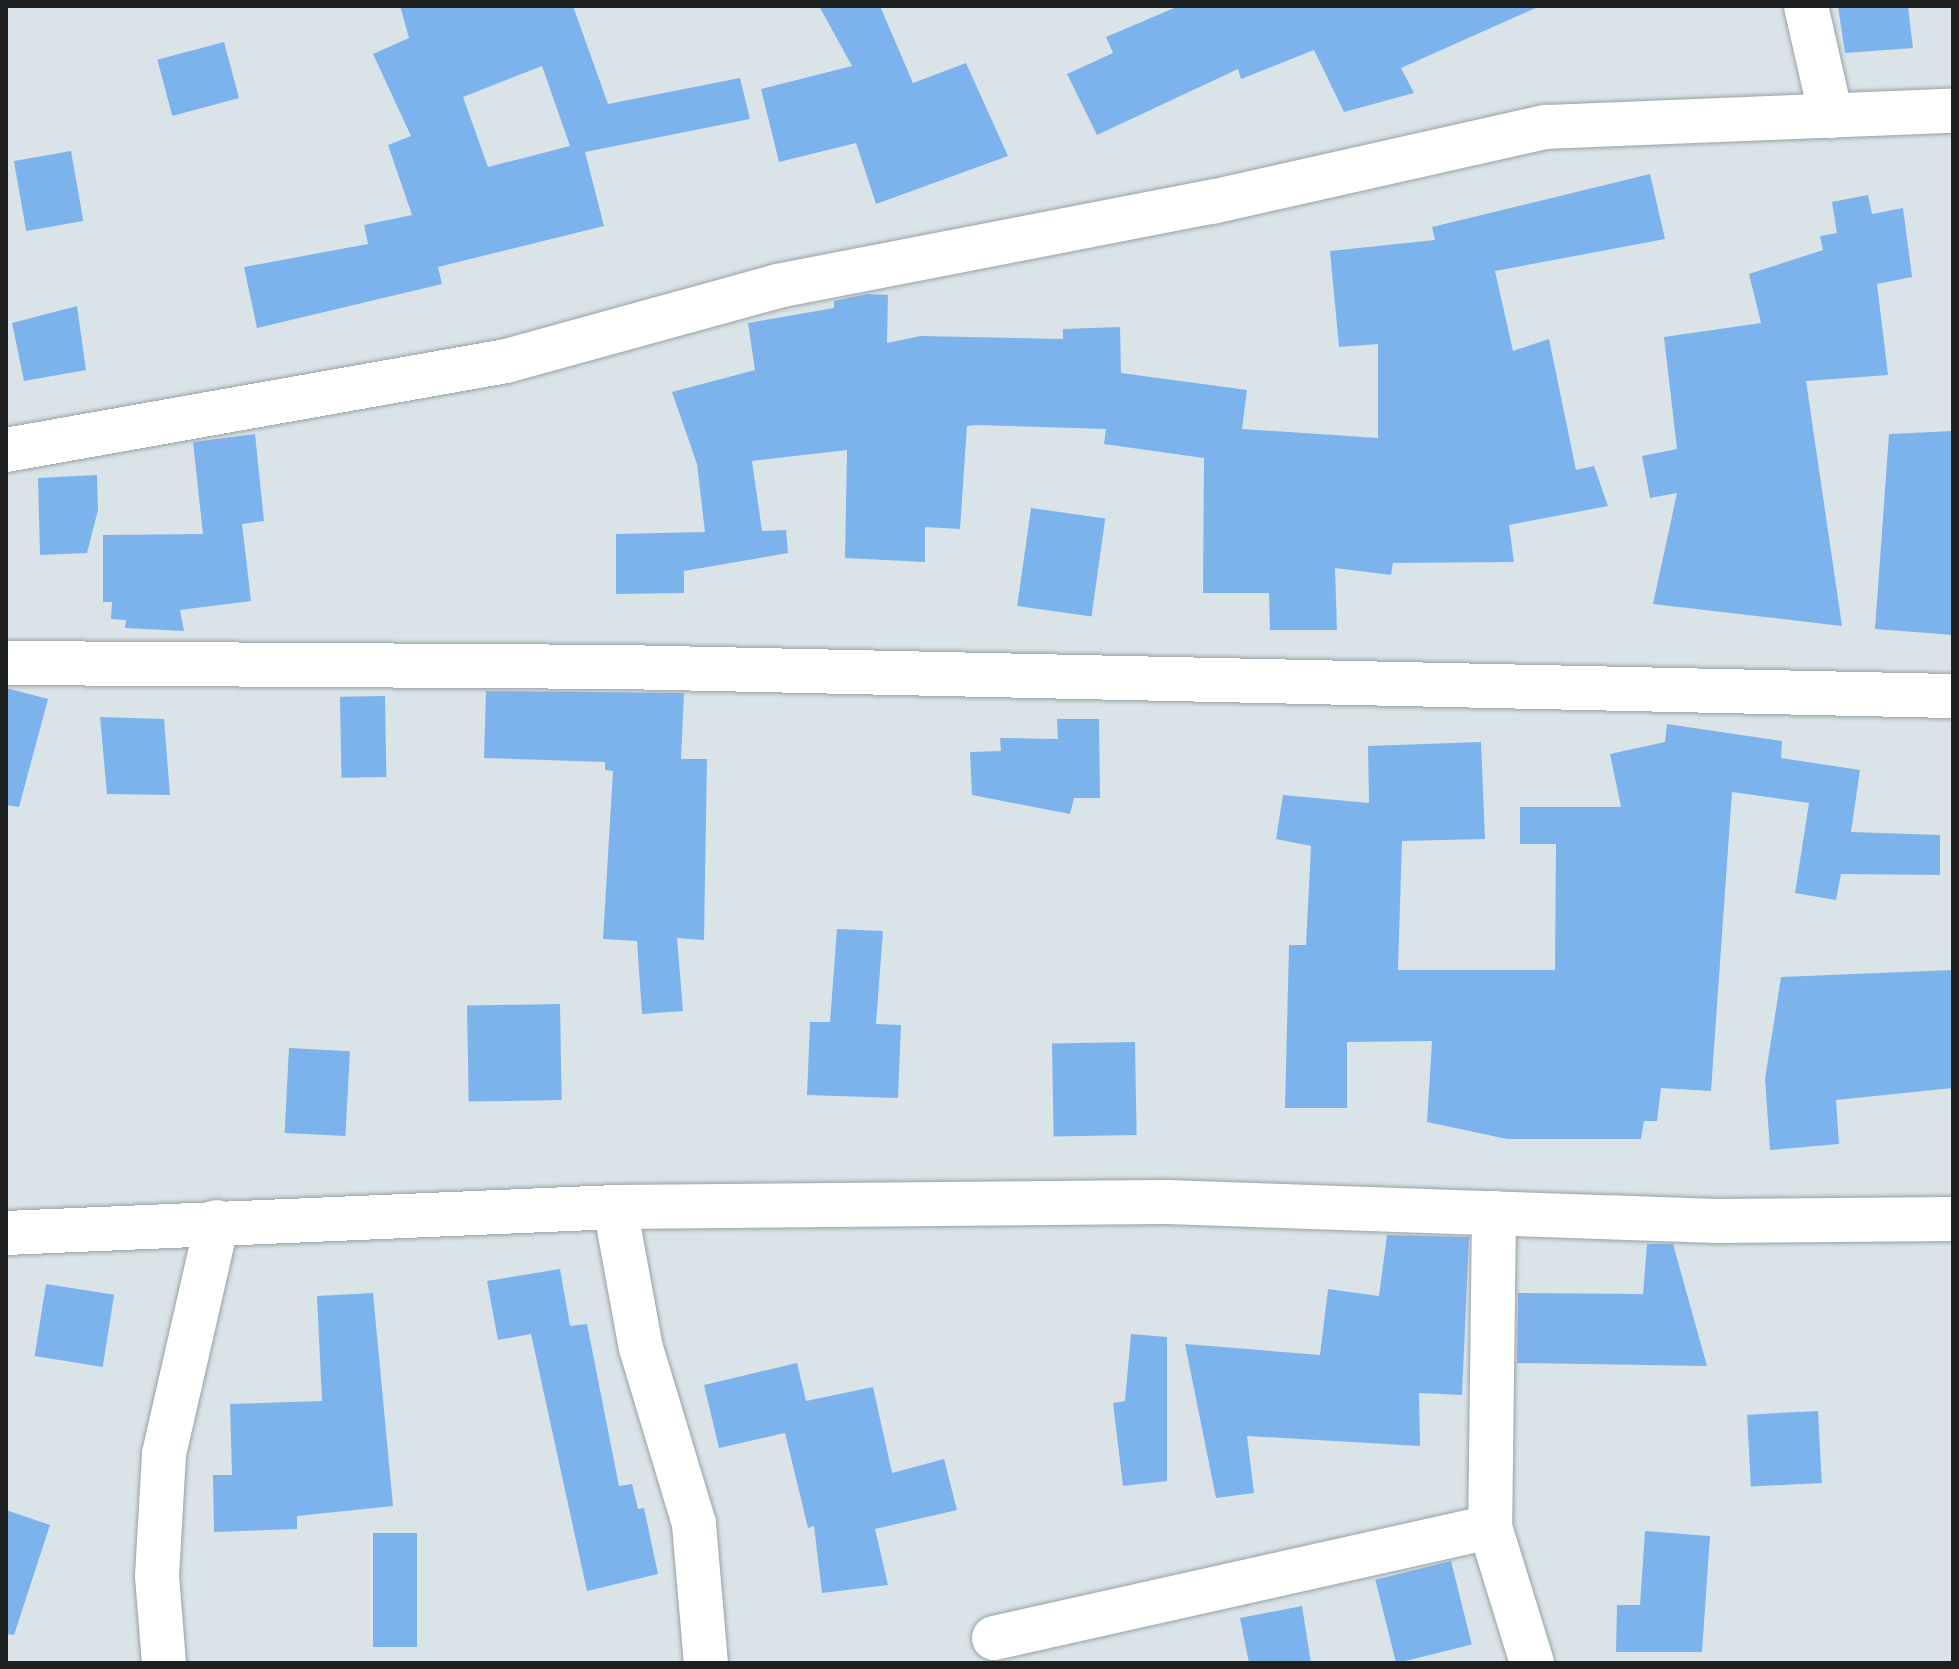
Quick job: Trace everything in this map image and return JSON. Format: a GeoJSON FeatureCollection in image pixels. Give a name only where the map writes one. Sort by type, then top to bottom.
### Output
{"type":"FeatureCollection","features":[{"type":"Feature","properties":{"kind":"street"},"geometry":{"type":"LineString","coordinates":[[1806,6],[1831,116]]}},
{"type":"Feature","properties":{"kind":"street"},"geometry":{"type":"LineString","coordinates":[[6,450],[506,361],[778,286],[1212,202],[1546,127],[1953,111]]}},
{"type":"Feature","properties":{"kind":"street"},"geometry":{"type":"LineString","coordinates":[[6,663],[621,667],[1953,696]]}},
{"type":"Feature","properties":{"kind":"street"},"geometry":{"type":"LineString","coordinates":[[6,1233],[615,1207],[1167,1202],[1494,1213],[1953,1219]]}},
{"type":"Feature","properties":{"kind":"street"},"geometry":{"type":"LineString","coordinates":[[615,1207],[641,1348],[694,1524],[706,1663]]}},
{"type":"Feature","properties":{"kind":"street"},"geometry":{"type":"LineString","coordinates":[[1494,1213],[1490,1527],[1532,1663]]}},
{"type":"Feature","properties":{"kind":"street"},"geometry":{"type":"LineString","coordinates":[[164,1663],[157,1576],[164,1454],[217,1222]]}},
{"type":"Feature","properties":{"kind":"street"},"geometry":{"type":"LineString","coordinates":[[994,1638],[1490,1527]]}},
{"type":"Feature","properties":{"kind":"building"},"geometry":{"type":"Polygon","coordinates":[[[400,6],[573,6],[608,104],[740,78],[750,119],[585,152],[604,226],[438,267],[442,284],[257,328],[244,267],[368,244],[364,225],[412,215],[388,145],[411,136],[373,54],[409,38],[400,6]],[[542,66],[463,97],[488,167],[570,146],[542,66]]]}},
{"type":"Feature","properties":{"kind":"building"},"geometry":{"type":"Polygon","coordinates":[[[819,6],[880,6],[913,83],[966,63],[1008,156],[876,204],[856,143],[779,162],[761,89],[852,66],[819,6]]]}},
{"type":"Feature","properties":{"kind":"building"},"geometry":{"type":"Polygon","coordinates":[[[1179,6],[1540,6],[1401,68],[1414,93],[1344,112],[1314,50],[1241,79],[1238,69],[1097,135],[1067,74],[1113,53],[1106,37],[1179,6]]]}},
{"type":"Feature","properties":{"kind":"building"},"geometry":{"type":"Polygon","coordinates":[[[1838,6],[1908,6],[1913,48],[1845,53],[1838,6]]]}},
{"type":"Feature","properties":{"kind":"building"},"geometry":{"type":"Polygon","coordinates":[[[224,42],[239,98],[172,116],[157,60],[224,42]]]}},
{"type":"Feature","properties":{"kind":"building"},"geometry":{"type":"Polygon","coordinates":[[[71,151],[83,221],[26,231],[14,161],[71,151]]]}},
{"type":"Feature","properties":{"kind":"building"},"geometry":{"type":"Polygon","coordinates":[[[1650,174],[1665,239],[1495,271],[1513,351],[1549,339],[1576,470],[1594,466],[1608,506],[1509,525],[1514,562],[1393,563],[1391,575],[1335,568],[1337,630],[1270,630],[1269,593],[1203,593],[1204,458],[1104,444],[1106,429],[976,425],[967,426],[960,529],[925,527],[925,562],[845,558],[847,450],[752,461],[762,531],[786,530],[788,553],[684,571],[684,593],[616,594],[616,534],[705,532],[697,464],[672,392],[755,370],[748,323],[834,308],[834,301],[867,294],[888,295],[887,343],[920,336],[1063,339],[1063,329],[1120,327],[1121,373],[1247,390],[1242,429],[1378,438],[1378,344],[1339,347],[1330,251],[1435,240],[1432,227],[1650,174]]]}},
{"type":"Feature","properties":{"kind":"building"},"geometry":{"type":"Polygon","coordinates":[[[1868,195],[1872,214],[1903,208],[1912,277],[1877,284],[1888,375],[1806,381],[1842,626],[1653,604],[1677,493],[1650,498],[1642,456],[1677,449],[1664,337],[1761,323],[1749,274],[1823,250],[1820,236],[1837,233],[1832,202],[1868,195]]]}},
{"type":"Feature","properties":{"kind":"building"},"geometry":{"type":"Polygon","coordinates":[[[77,306],[86,370],[24,381],[12,323],[77,306]]]}},
{"type":"Feature","properties":{"kind":"building"},"geometry":{"type":"Polygon","coordinates":[[[1953,431],[1953,635],[1875,629],[1889,434],[1953,431]]]}},
{"type":"Feature","properties":{"kind":"building"},"geometry":{"type":"Polygon","coordinates":[[[255,434],[264,521],[242,524],[251,601],[180,610],[184,631],[125,628],[126,620],[111,619],[112,602],[103,602],[103,535],[203,534],[193,442],[255,434]]]}},
{"type":"Feature","properties":{"kind":"building"},"geometry":{"type":"Polygon","coordinates":[[[97,475],[98,510],[87,553],[40,555],[38,478],[97,475]]]}},
{"type":"Feature","properties":{"kind":"building"},"geometry":{"type":"Polygon","coordinates":[[[1031,508],[1105,518],[1091,616],[1017,606],[1031,508]]]}},
{"type":"Feature","properties":{"kind":"building"},"geometry":{"type":"Polygon","coordinates":[[[6,688],[48,699],[19,807],[6,805],[6,688]]]}},
{"type":"Feature","properties":{"kind":"building"},"geometry":{"type":"Polygon","coordinates":[[[486,691],[684,693],[681,759],[707,759],[704,940],[677,938],[683,1011],[642,1014],[637,941],[603,939],[613,771],[605,770],[605,762],[484,758],[486,691]]]}},
{"type":"Feature","properties":{"kind":"building"},"geometry":{"type":"Polygon","coordinates":[[[385,696],[386,777],[341,778],[340,697],[385,696]]]}},
{"type":"Feature","properties":{"kind":"building"},"geometry":{"type":"Polygon","coordinates":[[[100,717],[164,719],[170,795],[107,794],[100,717]]]}},
{"type":"Feature","properties":{"kind":"building"},"geometry":{"type":"Polygon","coordinates":[[[1057,719],[1099,719],[1100,798],[1074,798],[1070,814],[972,795],[970,752],[1001,751],[1000,738],[1058,739],[1057,719]]]}},
{"type":"Feature","properties":{"kind":"building"},"geometry":{"type":"Polygon","coordinates":[[[1667,724],[1782,741],[1781,758],[1860,770],[1851,832],[1940,835],[1940,875],[1841,874],[1836,900],[1795,893],[1809,803],[1732,792],[1711,1091],[1661,1088],[1657,1121],[1644,1121],[1641,1139],[1507,1139],[1427,1122],[1432,1041],[1347,1042],[1347,1108],[1285,1108],[1289,945],[1306,945],[1311,846],[1276,839],[1283,795],[1369,803],[1368,746],[1481,742],[1485,839],[1402,841],[1398,970],[1555,970],[1556,844],[1520,844],[1520,807],[1621,807],[1610,754],[1665,742],[1667,724]]]}},
{"type":"Feature","properties":{"kind":"building"},"geometry":{"type":"Polygon","coordinates":[[[837,929],[883,931],[876,1024],[901,1025],[898,1098],[807,1095],[810,1022],[830,1022],[837,929]]]}},
{"type":"Feature","properties":{"kind":"building"},"geometry":{"type":"Polygon","coordinates":[[[1953,970],[1953,1088],[1836,1100],[1839,1144],[1770,1150],[1765,1079],[1781,977],[1953,970]]]}},
{"type":"Feature","properties":{"kind":"building"},"geometry":{"type":"Polygon","coordinates":[[[560,1004],[562,1100],[469,1102],[467,1006],[560,1004]]]}},
{"type":"Feature","properties":{"kind":"building"},"geometry":{"type":"Polygon","coordinates":[[[1135,1042],[1137,1135],[1054,1136],[1052,1043],[1135,1042]]]}},
{"type":"Feature","properties":{"kind":"building"},"geometry":{"type":"Polygon","coordinates":[[[289,1048],[350,1051],[345,1136],[285,1133],[289,1048]]]}},
{"type":"Feature","properties":{"kind":"building"},"geometry":{"type":"Polygon","coordinates":[[[1387,1235],[1469,1237],[1462,1395],[1419,1393],[1420,1446],[1247,1436],[1254,1493],[1216,1498],[1185,1344],[1320,1355],[1328,1289],[1379,1296],[1387,1235]]]}},
{"type":"Feature","properties":{"kind":"building"},"geometry":{"type":"Polygon","coordinates":[[[1647,1244],[1673,1244],[1707,1366],[1517,1363],[1518,1293],[1643,1294],[1647,1244]]]}},
{"type":"Feature","properties":{"kind":"building"},"geometry":{"type":"Polygon","coordinates":[[[560,1269],[570,1326],[587,1324],[619,1486],[632,1484],[638,1509],[644,1508],[658,1574],[587,1591],[531,1334],[498,1340],[487,1281],[560,1269]]]}},
{"type":"Feature","properties":{"kind":"building"},"geometry":{"type":"Polygon","coordinates":[[[46,1284],[114,1295],[103,1367],[35,1356],[46,1284]]]}},
{"type":"Feature","properties":{"kind":"building"},"geometry":{"type":"Polygon","coordinates":[[[373,1293],[393,1506],[297,1516],[297,1529],[214,1532],[213,1475],[232,1475],[230,1404],[322,1401],[317,1296],[373,1293]]]}},
{"type":"Feature","properties":{"kind":"building"},"geometry":{"type":"Polygon","coordinates":[[[1131,1334],[1167,1337],[1167,1481],[1123,1486],[1113,1403],[1125,1401],[1131,1334]]]}},
{"type":"Feature","properties":{"kind":"building"},"geometry":{"type":"Polygon","coordinates":[[[797,1363],[806,1401],[873,1387],[892,1473],[944,1459],[957,1510],[875,1529],[888,1585],[822,1593],[814,1526],[808,1528],[785,1433],[719,1448],[704,1385],[797,1363]]]}},
{"type":"Feature","properties":{"kind":"building"},"geometry":{"type":"Polygon","coordinates":[[[1818,1411],[1822,1483],[1751,1487],[1747,1415],[1818,1411]]]}},
{"type":"Feature","properties":{"kind":"building"},"geometry":{"type":"Polygon","coordinates":[[[6,1510],[50,1525],[14,1635],[6,1634],[6,1510]]]}},
{"type":"Feature","properties":{"kind":"building"},"geometry":{"type":"Polygon","coordinates":[[[1645,1531],[1710,1536],[1702,1652],[1616,1652],[1617,1605],[1640,1605],[1645,1531]]]}},
{"type":"Feature","properties":{"kind":"building"},"geometry":{"type":"Polygon","coordinates":[[[373,1533],[417,1533],[417,1647],[373,1647],[373,1533]]]}},
{"type":"Feature","properties":{"kind":"building"},"geometry":{"type":"Polygon","coordinates":[[[1451,1561],[1472,1644],[1396,1663],[1375,1580],[1451,1561]]]}},
{"type":"Feature","properties":{"kind":"building"},"geometry":{"type":"Polygon","coordinates":[[[1302,1606],[1311,1663],[1249,1663],[1240,1618],[1302,1606]]]}}]}
